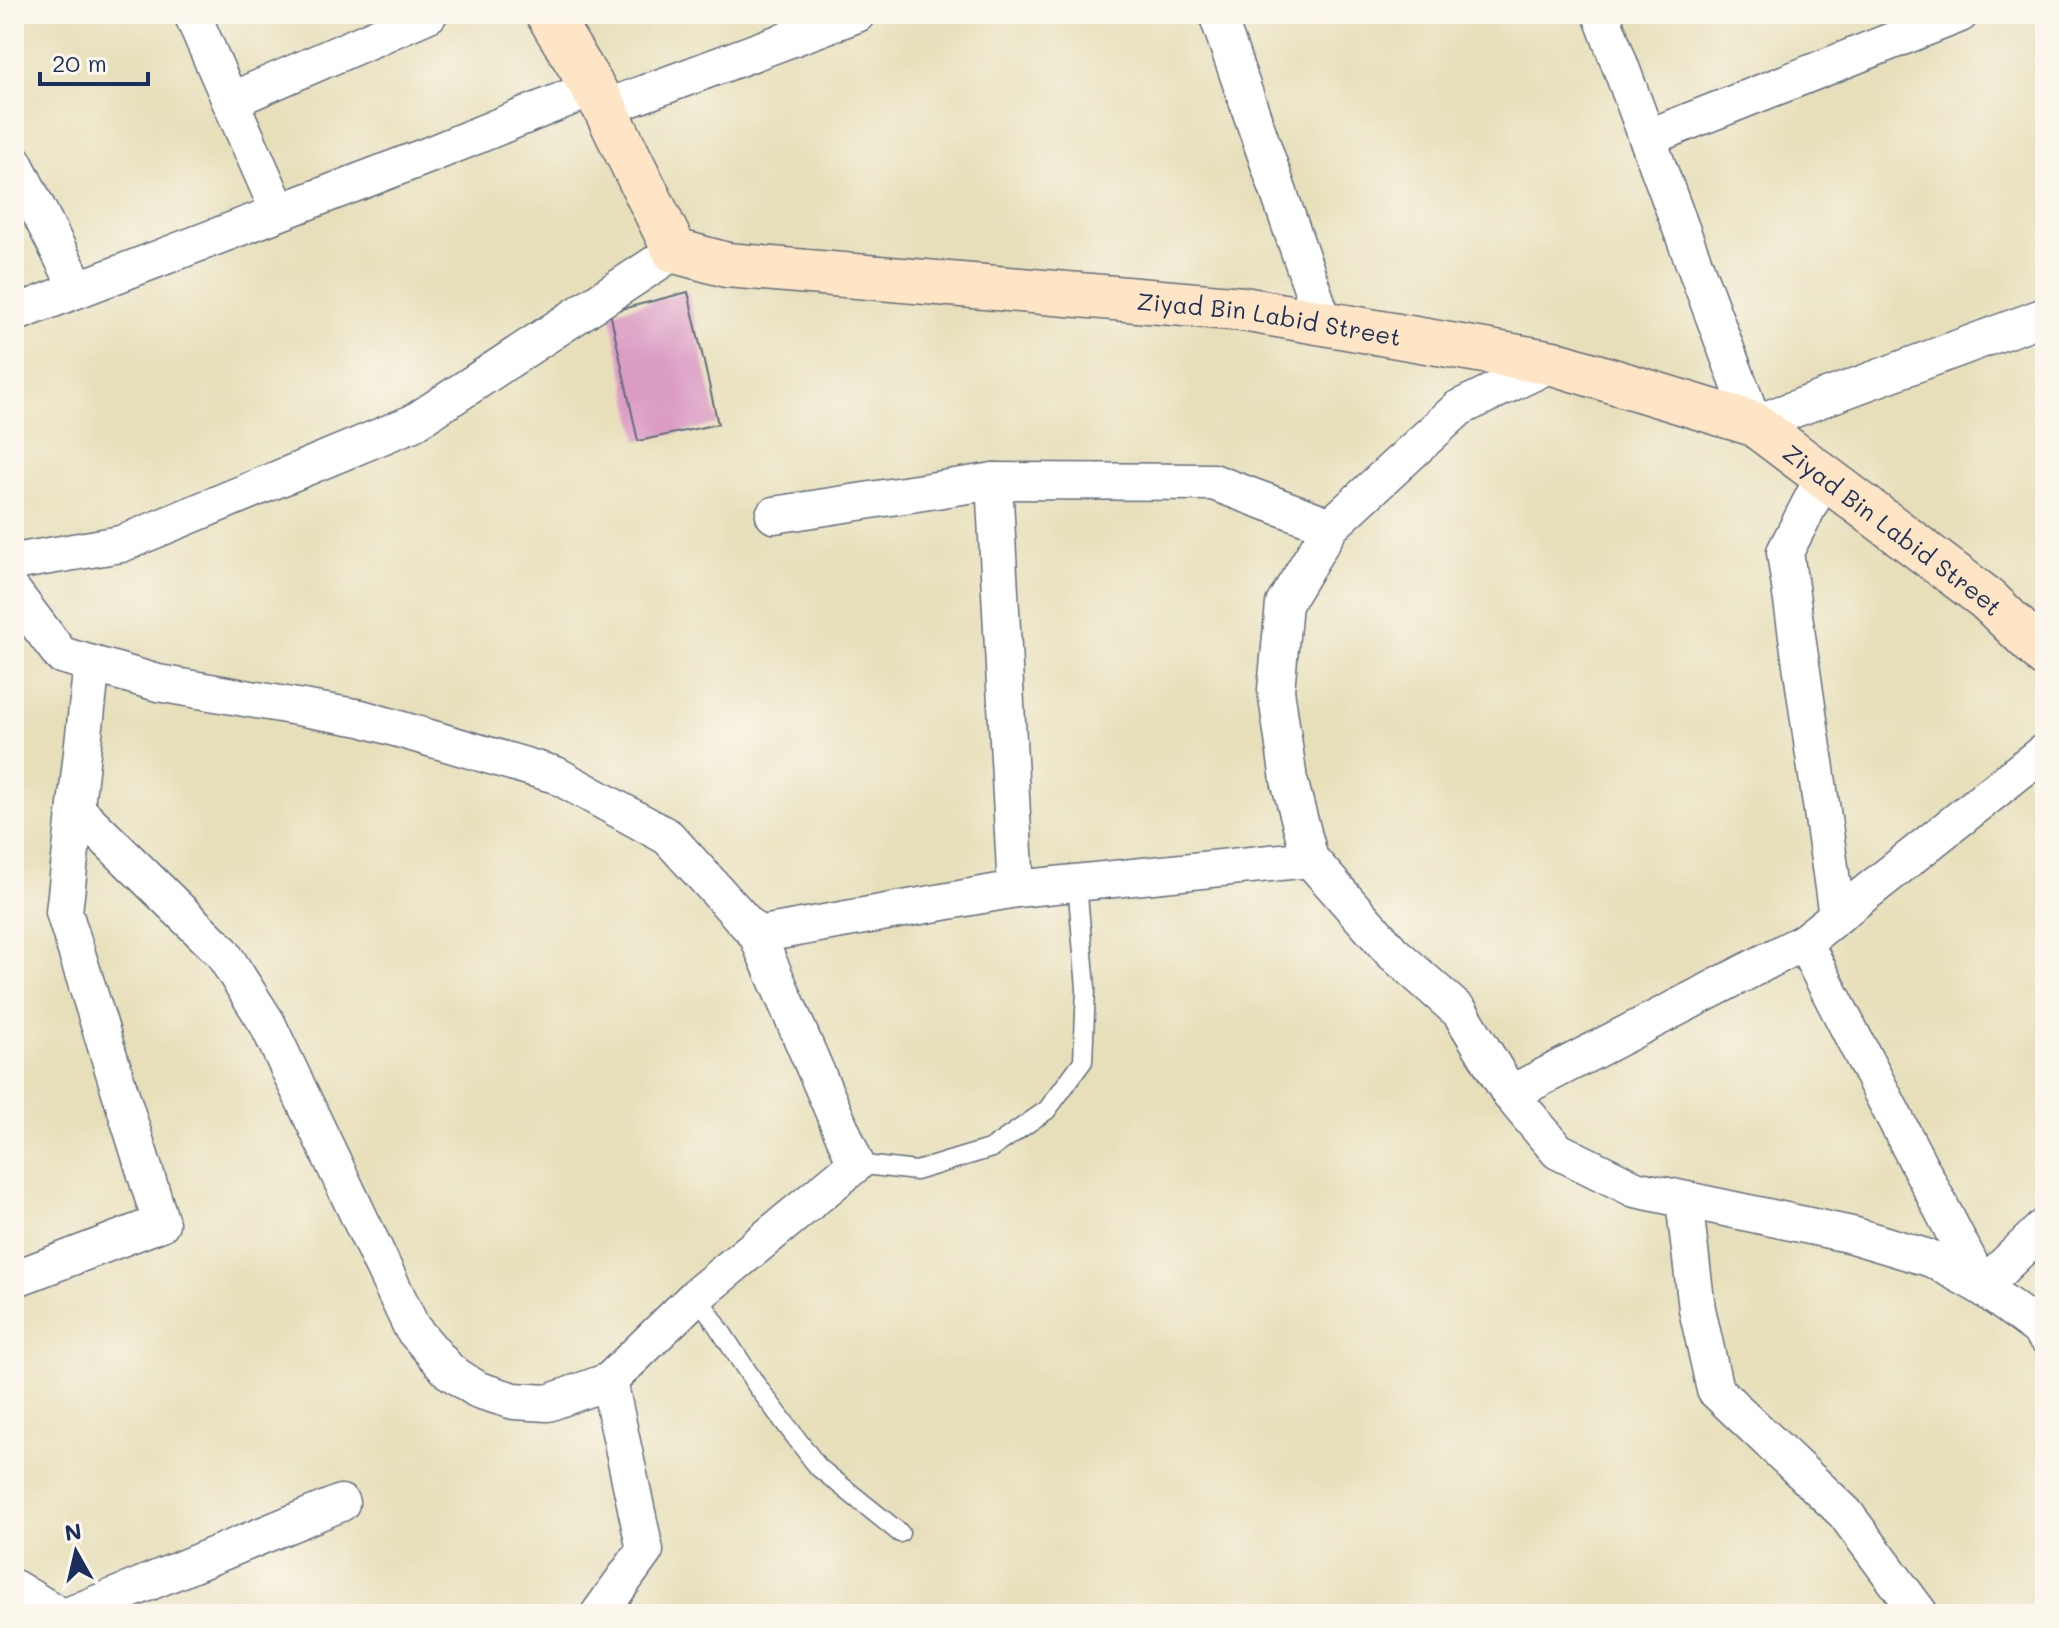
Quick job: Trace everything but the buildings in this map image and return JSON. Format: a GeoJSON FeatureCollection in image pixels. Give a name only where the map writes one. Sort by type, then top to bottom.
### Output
{"type":"FeatureCollection","features":[{"type":"Feature","properties":{"kind":"main road"},"geometry":{"type":"LineString","coordinates":[[548,14],[599,98],[675,251]]}},
{"type":"Feature","properties":{"kind":"main road","name":"Ziyad Bin Labid Street"},"geometry":{"type":"LineString","coordinates":[[675,251],[727,265],[1243,309],[1553,363],[1754,424],[1987,599],[2045,655]]}},
{"type":"Feature","properties":{"kind":"street"},"geometry":{"type":"LineString","coordinates":[[192,14],[279,212]]}},
{"type":"Feature","properties":{"kind":"street"},"geometry":{"type":"LineString","coordinates":[[230,101],[429,14]]}},
{"type":"Feature","properties":{"kind":"street"},"geometry":{"type":"LineString","coordinates":[[14,314],[429,155],[857,14]]}},
{"type":"Feature","properties":{"kind":"street"},"geometry":{"type":"LineString","coordinates":[[1217,14],[1324,323]]}},
{"type":"Feature","properties":{"kind":"street"},"geometry":{"type":"LineString","coordinates":[[1601,14],[1754,424],[2045,316]]}},
{"type":"Feature","properties":{"kind":"street"},"geometry":{"type":"LineString","coordinates":[[1647,138],[1960,14]]}},
{"type":"Feature","properties":{"kind":"street"},"geometry":{"type":"LineString","coordinates":[[14,162],[78,289]]}},
{"type":"Feature","properties":{"kind":"street"},"geometry":{"type":"LineString","coordinates":[[14,562],[121,544],[413,423],[675,251]]}},
{"type":"Feature","properties":{"kind":"street"},"geometry":{"type":"LineString","coordinates":[[1553,363],[1459,408],[1331,526],[1284,604],[1276,690],[1289,780],[1310,859],[1392,952],[1460,1012],[1510,1094],[1558,1151],[1635,1189],[1852,1235],[1932,1259],[1982,1287],[2045,1336]]}},
{"type":"Feature","properties":{"kind":"street"},"geometry":{"type":"LineString","coordinates":[[1824,476],[1785,552],[1837,916]]}},
{"type":"Feature","properties":{"kind":"street"},"geometry":{"type":"LineString","coordinates":[[774,515],[994,481],[1213,482],[1331,526]]}},
{"type":"Feature","properties":{"kind":"street"},"geometry":{"type":"LineString","coordinates":[[994,481],[1016,889]]}},
{"type":"Feature","properties":{"kind":"street"},"geometry":{"type":"LineString","coordinates":[[14,593],[61,655],[158,683],[361,718],[556,775],[668,837],[757,935],[856,1164],[697,1295],[609,1381],[548,1403],[514,1401],[478,1390],[449,1371],[412,1328],[267,1023],[222,952],[76,809]]}},
{"type":"Feature","properties":{"kind":"street"},"geometry":{"type":"LineString","coordinates":[[14,1279],[161,1223],[64,912],[92,664]]}},
{"type":"Feature","properties":{"kind":"street"},"geometry":{"type":"LineString","coordinates":[[1510,1094],[1804,942],[2045,751]]}},
{"type":"Feature","properties":{"kind":"street"},"geometry":{"type":"LineString","coordinates":[[757,935],[1016,889],[1310,859]]}},
{"type":"Feature","properties":{"kind":"street"},"geometry":{"type":"LineString","coordinates":[[1804,942],[1982,1287]]}},
{"type":"Feature","properties":{"kind":"street"},"geometry":{"type":"LineString","coordinates":[[1684,1200],[1697,1309],[1715,1390],[1845,1513],[1920,1614]]}},
{"type":"Feature","properties":{"kind":"street"},"geometry":{"type":"LineString","coordinates":[[1982,1287],[2045,1226]]}},
{"type":"Feature","properties":{"kind":"street"},"geometry":{"type":"LineString","coordinates":[[599,1614],[645,1550],[609,1381]]}},
{"type":"Feature","properties":{"kind":"street"},"geometry":{"type":"LineString","coordinates":[[72,1614],[341,1503]]}},
{"type":"Feature","properties":{"kind":"street"},"geometry":{"type":"LineString","coordinates":[[14,1588],[57,1614]]}},
{"type":"Feature","properties":{"kind":"lane"},"geometry":{"type":"LineString","coordinates":[[856,1164],[916,1171],[992,1148],[1047,1110],[1083,1061],[1086,988],[1077,883]]}},
{"type":"Feature","properties":{"kind":"lane"},"geometry":{"type":"LineString","coordinates":[[697,1295],[757,1386],[818,1467],[900,1533]]}}]}
